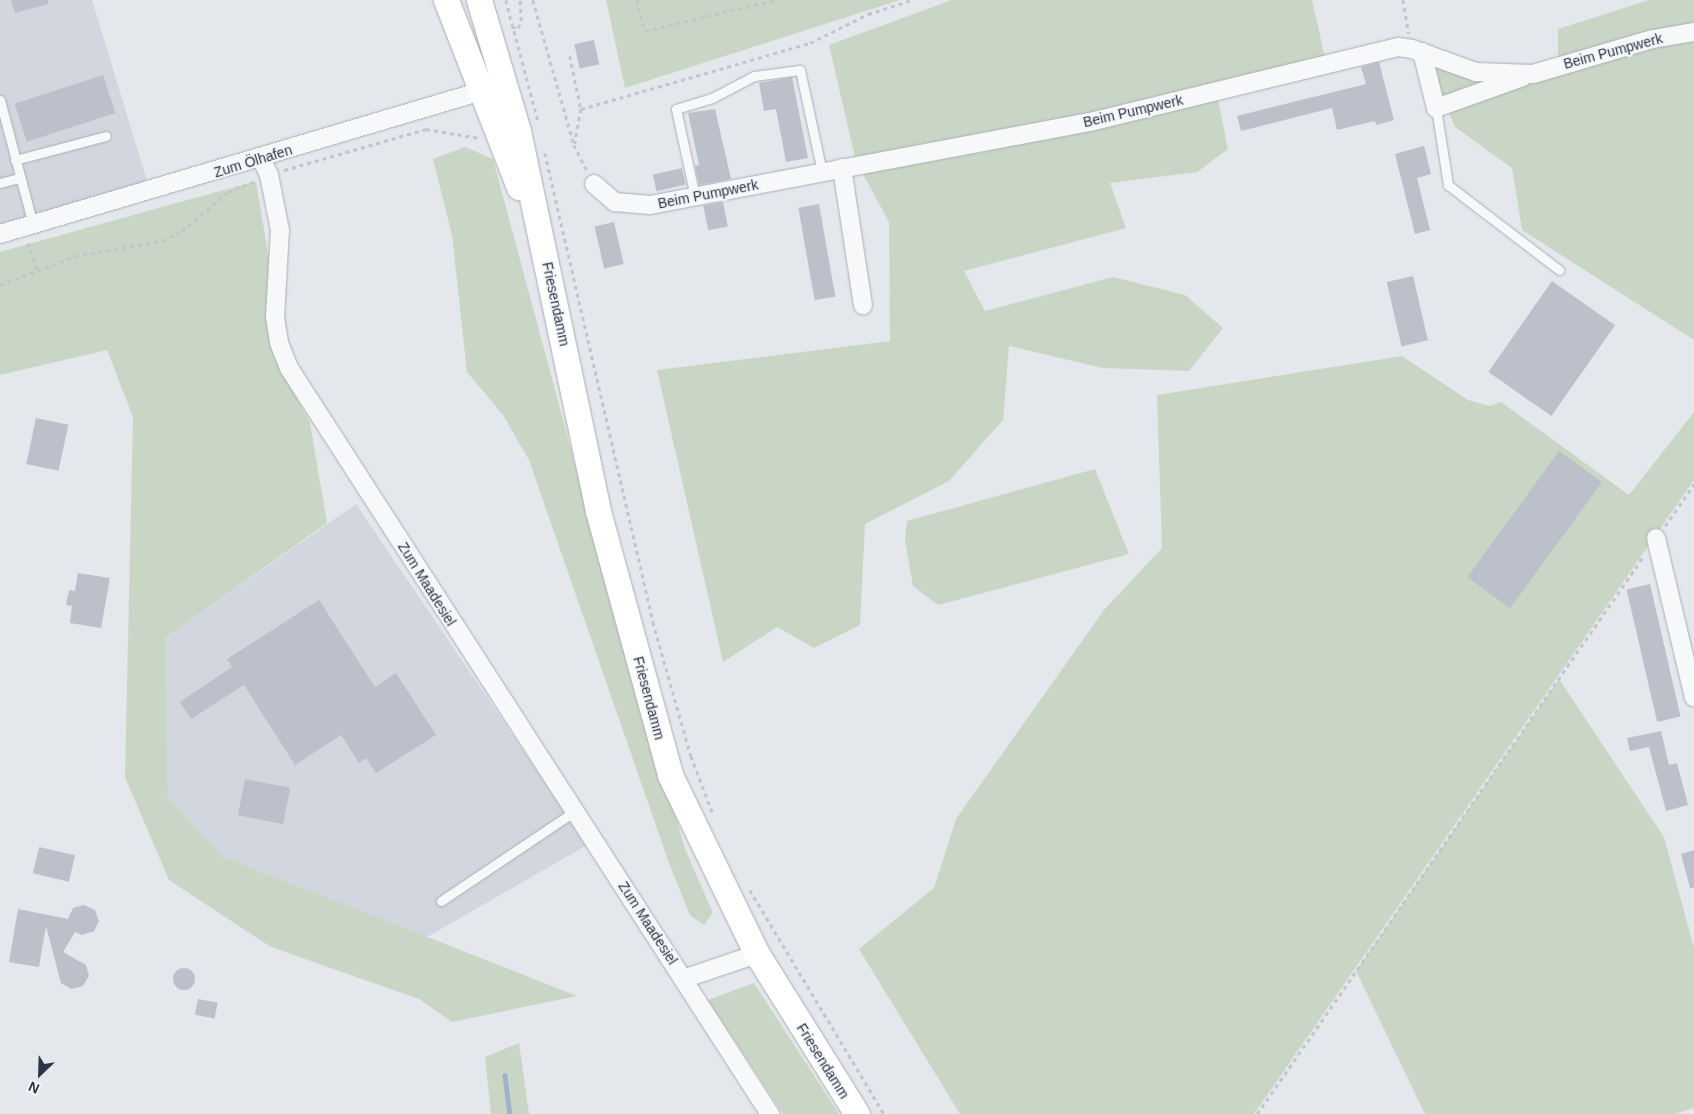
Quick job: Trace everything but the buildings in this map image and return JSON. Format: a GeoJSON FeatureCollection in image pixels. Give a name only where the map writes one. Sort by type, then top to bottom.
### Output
{"type":"FeatureCollection","features":[{"type":"Feature","properties":{"kind":"main road","name":"Friesendamm"},"geometry":{"type":"LineString","coordinates":[[446,0],[480,92],[543,242]]}},
{"type":"Feature","properties":{"kind":"main road","name":"Friesendamm"},"geometry":{"type":"LineString","coordinates":[[479,0],[504,84],[543,242],[598,511],[670,775],[757,954],[857,1114]]}},
{"type":"Feature","properties":{"kind":"street","name":"Beim Pumpwerk"},"geometry":{"type":"LineString","coordinates":[[1436,108],[1533,74],[1653,39],[1694,32]]}},
{"type":"Feature","properties":{"kind":"street","name":"Beim Pumpwerk"},"geometry":{"type":"LineString","coordinates":[[594,184],[615,202],[650,205],[1090,122],[1398,47],[1417,51],[1476,72],[1533,74]]}},
{"type":"Feature","properties":{"kind":"street"},"geometry":{"type":"LineString","coordinates":[[1417,51],[1436,108]]}},
{"type":"Feature","properties":{"kind":"street","name":"Zum Ölhafen"},"geometry":{"type":"LineString","coordinates":[[0,234],[261,158],[504,84]]}},
{"type":"Feature","properties":{"kind":"street","name":"Zum Maadesiel"},"geometry":{"type":"LineString","coordinates":[[261,158],[269,175],[280,230],[275,317],[279,343],[289,368],[770,1114]]}},
{"type":"Feature","properties":{"kind":"street"},"geometry":{"type":"LineString","coordinates":[[842,168],[863,305]]}},
{"type":"Feature","properties":{"kind":"street"},"geometry":{"type":"LineString","coordinates":[[1656,538],[1694,698]]}},
{"type":"Feature","properties":{"kind":"street","name":"Zum Maadesiel"},"geometry":{"type":"LineString","coordinates":[[683,979],[757,954]]}},
{"type":"Feature","properties":{"kind":"lane"},"geometry":{"type":"LineString","coordinates":[[695,197],[676,109],[712,98],[754,76],[800,70],[822,172]]}},
{"type":"Feature","properties":{"kind":"lane"},"geometry":{"type":"LineString","coordinates":[[0,100],[19,178],[27,226]]}},
{"type":"Feature","properties":{"kind":"lane"},"geometry":{"type":"LineString","coordinates":[[1436,108],[1448,185],[1559,270]]}},
{"type":"Feature","properties":{"kind":"lane"},"geometry":{"type":"LineString","coordinates":[[14,160],[106,136]]}},
{"type":"Feature","properties":{"kind":"lane"},"geometry":{"type":"LineString","coordinates":[[0,183],[19,178]]}},
{"type":"Feature","properties":{"kind":"lane"},"geometry":{"type":"LineString","coordinates":[[441,901],[575,811]]}},
{"type":"Feature","properties":{"kind":"path"},"geometry":{"type":"LineString","coordinates":[[506,0],[539,126]]}},
{"type":"Feature","properties":{"kind":"path"},"geometry":{"type":"LineString","coordinates":[[512,28],[518,28],[521,21],[520,0]]}},
{"type":"Feature","properties":{"kind":"path"},"geometry":{"type":"LineString","coordinates":[[533,0],[574,145],[594,184]]}},
{"type":"Feature","properties":{"kind":"path"},"geometry":{"type":"LineString","coordinates":[[637,0],[645,31],[775,0]]}},
{"type":"Feature","properties":{"kind":"path"},"geometry":{"type":"LineString","coordinates":[[581,109],[810,42],[868,14],[912,0]]}},
{"type":"Feature","properties":{"kind":"path"},"geometry":{"type":"LineString","coordinates":[[1403,0],[1417,51]]}},
{"type":"Feature","properties":{"kind":"path"},"geometry":{"type":"LineString","coordinates":[[570,56],[581,109],[574,145]]}},
{"type":"Feature","properties":{"kind":"path"},"geometry":{"type":"LineString","coordinates":[[543,145],[653,622],[690,756],[716,820]]}},
{"type":"Feature","properties":{"kind":"path"},"geometry":{"type":"LineString","coordinates":[[27,226],[38,272]]}},
{"type":"Feature","properties":{"kind":"path"},"geometry":{"type":"LineString","coordinates":[[1257,1114],[1694,484]]}},
{"type":"Feature","properties":{"kind":"path"},"geometry":{"type":"LineString","coordinates":[[746,882],[884,1114]]}},
{"type":"Feature","properties":{"kind":"shaded area"},"geometry":{"type":"Polygon","coordinates":[[[0,0],[92,0],[148,184],[0,226],[0,0]]]}},
{"type":"Feature","properties":{"kind":"shaded area"},"geometry":{"type":"Polygon","coordinates":[[[356,504],[587,845],[427,937],[224,857],[168,798],[165,638],[356,504]]]}},
{"type":"Feature","properties":{"kind":"green space"},"geometry":{"type":"Polygon","coordinates":[[[606,0],[900,0],[625,88],[606,0]]]}},
{"type":"Feature","properties":{"kind":"green space"},"geometry":{"type":"Polygon","coordinates":[[[952,0],[1312,0],[1325,58],[1089,115],[855,157],[829,45],[952,0]]]}},
{"type":"Feature","properties":{"kind":"green space"},"geometry":{"type":"Polygon","coordinates":[[[1649,0],[1694,0],[1694,340],[1522,230],[1512,168],[1455,127],[1427,61],[1492,82],[1558,58],[1558,29],[1649,0]]]}},
{"type":"Feature","properties":{"kind":"green space"},"geometry":{"type":"Polygon","coordinates":[[[1218,100],[1228,149],[1197,172],[1110,183],[1126,228],[964,271],[985,311],[1113,277],[1185,295],[1223,328],[1189,371],[1103,368],[1009,346],[1003,420],[949,481],[865,524],[860,625],[814,648],[777,627],[723,662],[657,370],[890,341],[889,222],[862,172],[1218,100]]]}},
{"type":"Feature","properties":{"kind":"green space"},"geometry":{"type":"Polygon","coordinates":[[[465,147],[493,159],[595,539],[685,849],[713,913],[704,925],[690,915],[670,866],[529,460],[503,415],[467,372],[452,235],[433,159],[465,147]]]}},
{"type":"Feature","properties":{"kind":"green space"},"geometry":{"type":"Polygon","coordinates":[[[256,181],[269,260],[272,350],[310,423],[327,523],[165,638],[168,798],[224,857],[577,996],[452,1022],[419,999],[271,947],[169,880],[125,777],[133,417],[107,350],[0,375],[0,252],[256,181]]]}},
{"type":"Feature","properties":{"kind":"green space"},"geometry":{"type":"Polygon","coordinates":[[[1402,356],[1468,400],[1490,406],[1501,402],[1629,495],[1694,412],[1694,480],[1254,1114],[960,1114],[859,949],[934,888],[956,819],[1104,610],[1162,548],[1157,395],[1402,356]]]}},
{"type":"Feature","properties":{"kind":"green space"},"geometry":{"type":"Polygon","coordinates":[[[1095,469],[1129,554],[938,605],[913,586],[905,540],[907,521],[1095,469]]]}},
{"type":"Feature","properties":{"kind":"green space"},"geometry":{"type":"Polygon","coordinates":[[[1559,679],[1664,837],[1694,948],[1694,1108],[1674,1114],[1425,1114],[1356,971],[1559,679]]]}},
{"type":"Feature","properties":{"kind":"green space"},"geometry":{"type":"Polygon","coordinates":[[[754,983],[839,1114],[783,1114],[708,1000],[754,983]]]}},
{"type":"Feature","properties":{"kind":"green space"},"geometry":{"type":"Polygon","coordinates":[[[519,1043],[529,1114],[491,1114],[485,1057],[519,1043]]]}},
{"type":"Feature","properties":{"kind":"waterway"},"geometry":{"type":"LineString","coordinates":[[505,1075],[510,1114]]}}]}
